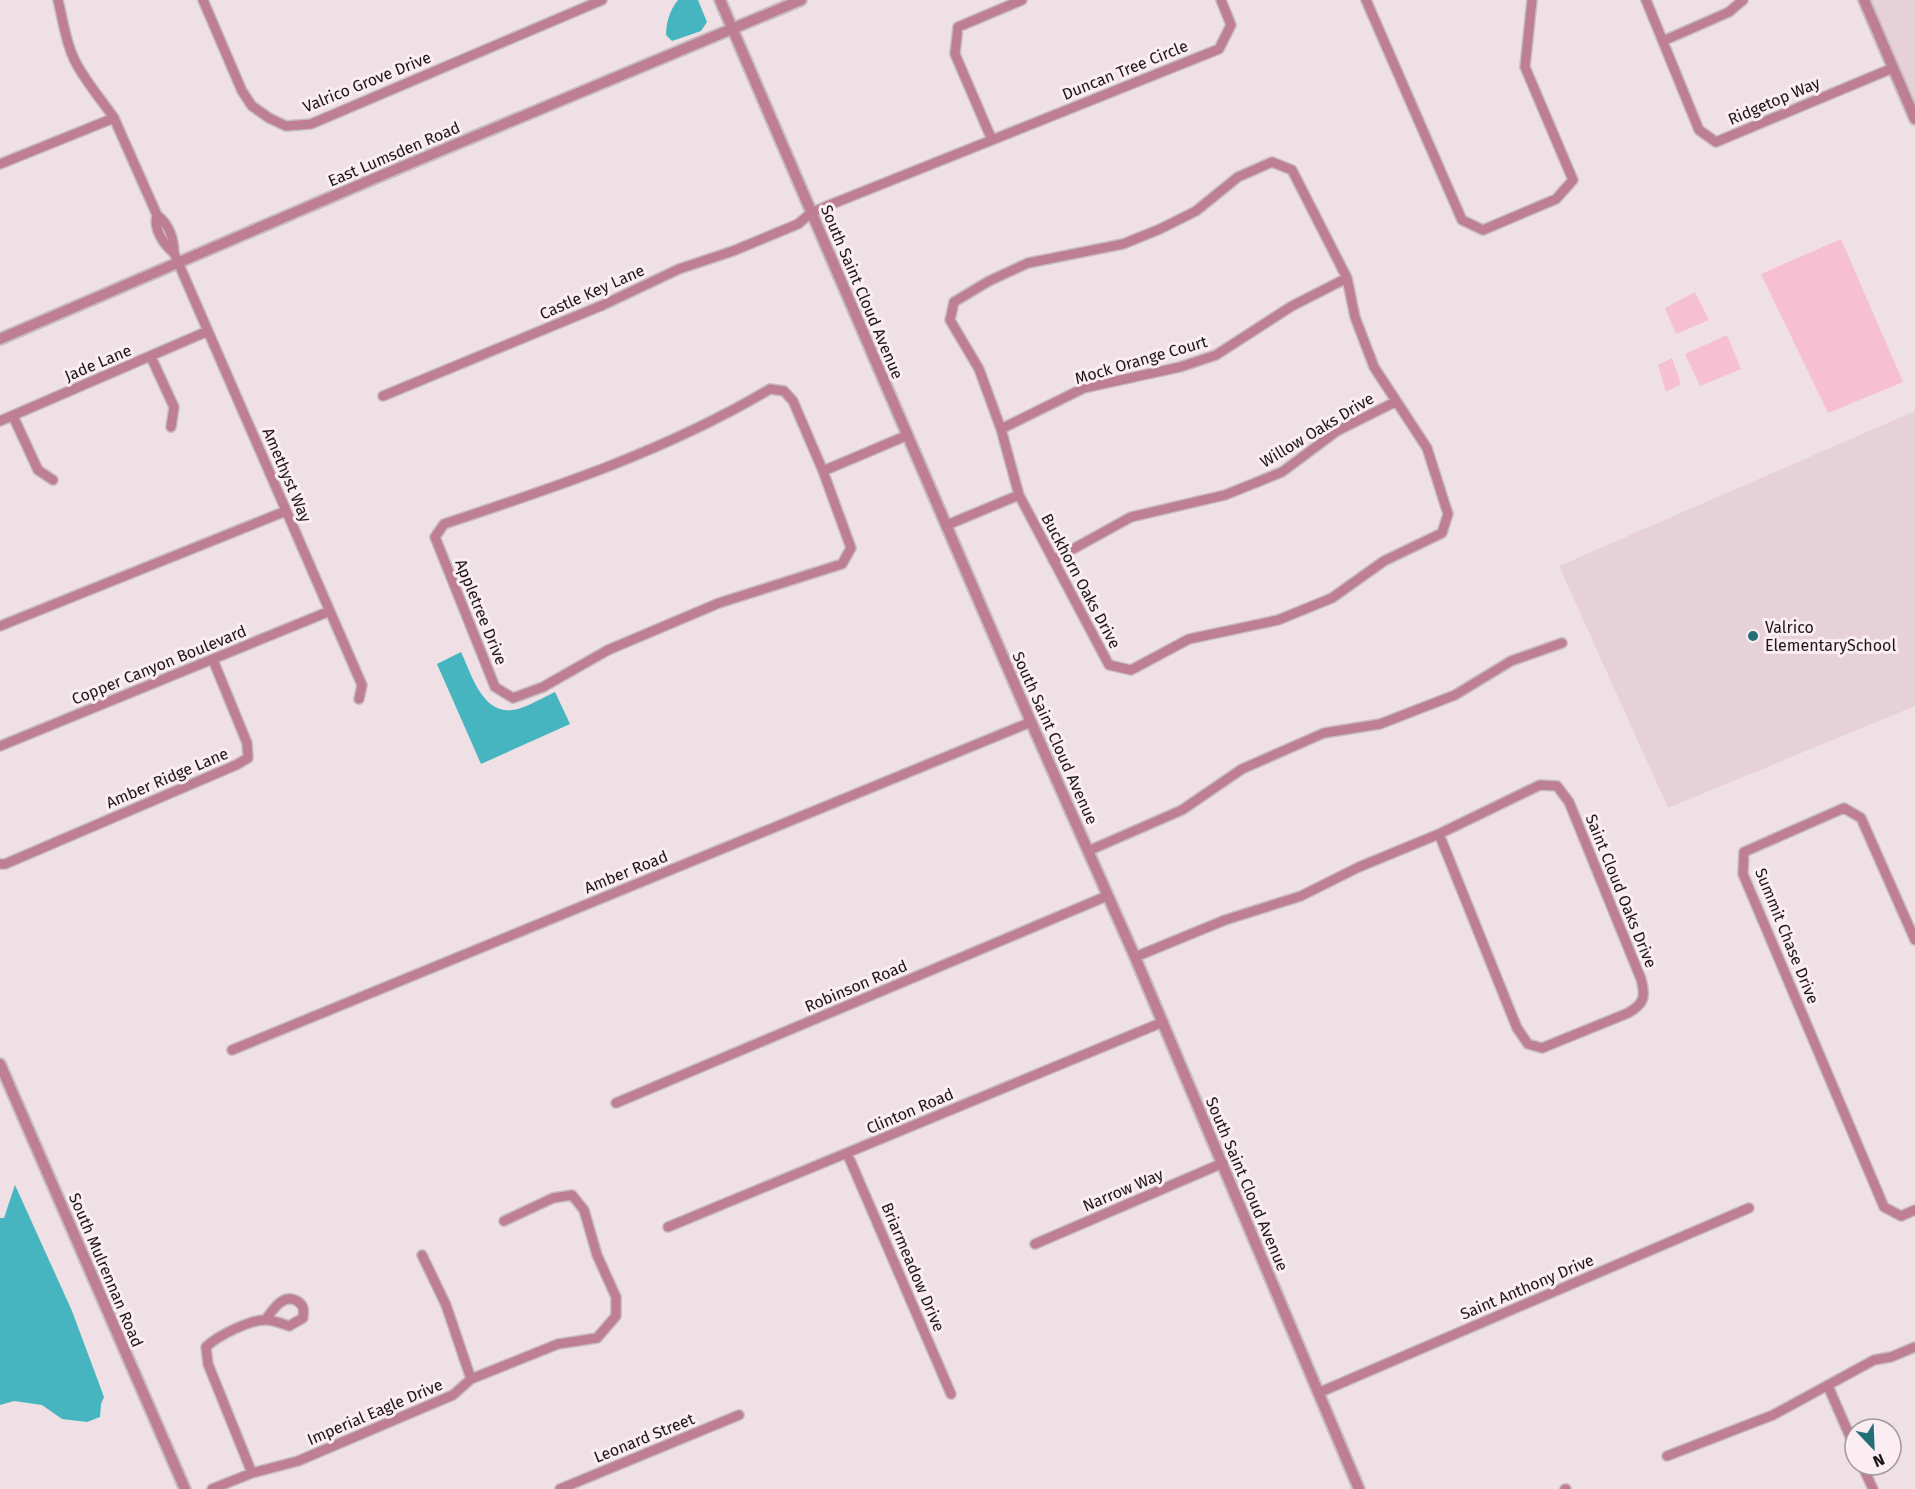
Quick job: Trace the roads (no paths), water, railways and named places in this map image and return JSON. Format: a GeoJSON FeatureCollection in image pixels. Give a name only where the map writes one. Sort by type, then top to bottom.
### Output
{"type":"FeatureCollection","features":[{"type":"Feature","properties":{"kind":"street","name":"Amethyst Way"},"geometry":{"type":"LineString","coordinates":[[58,0],[73,58],[114,118],[158,215],[164,220],[174,242],[176,258],[362,685],[359,699]]}},
{"type":"Feature","properties":{"kind":"street","name":"Valrico Grove Drive"},"geometry":{"type":"LineString","coordinates":[[203,0],[242,91],[252,106],[286,126],[311,124],[602,0]]}},
{"type":"Feature","properties":{"kind":"street","name":"South Saint Cloud Avenue"},"geometry":{"type":"LineString","coordinates":[[720,0],[1163,1022],[1359,1489]]}},
{"type":"Feature","properties":{"kind":"street","name":"East Lumsden Road"},"geometry":{"type":"LineString","coordinates":[[0,339],[176,258],[380,176],[801,0]]}},
{"type":"Feature","properties":{"kind":"street"},"geometry":{"type":"LineString","coordinates":[[992,140],[955,54],[958,27],[1022,0]]}},
{"type":"Feature","properties":{"kind":"street","name":"Duncan Tree Circle"},"geometry":{"type":"LineString","coordinates":[[811,213],[1219,49],[1231,25],[1221,0]]}},
{"type":"Feature","properties":{"kind":"street"},"geometry":{"type":"LineString","coordinates":[[1366,0],[1462,220],[1484,230],[1556,199],[1573,180],[1525,67],[1532,0]]}},
{"type":"Feature","properties":{"kind":"street","name":"Ridgetop Way"},"geometry":{"type":"LineString","coordinates":[[1646,0],[1700,130],[1716,142],[1893,68]]}},
{"type":"Feature","properties":{"kind":"street"},"geometry":{"type":"LineString","coordinates":[[1663,40],[1729,12],[1743,0]]}},
{"type":"Feature","properties":{"kind":"street"},"geometry":{"type":"LineString","coordinates":[[1864,0],[1915,119]]}},
{"type":"Feature","properties":{"kind":"street"},"geometry":{"type":"LineString","coordinates":[[0,164],[114,118]]}},
{"type":"Feature","properties":{"kind":"street","name":"Buckhorn Oaks Drive"},"geometry":{"type":"LineString","coordinates":[[1272,162],[1292,170],[1347,278],[1355,317],[1374,367],[1395,402],[1427,448],[1448,514],[1442,534],[1384,561],[1332,598],[1278,620],[1189,639],[1131,670],[1109,665],[1019,495],[1001,429],[979,369],[951,320],[954,302],[989,281],[1029,263],[1123,244],[1160,229],[1196,212],[1238,177],[1272,162]]}},
{"type":"Feature","properties":{"kind":"street","name":"Castle Key Lane"},"geometry":{"type":"LineString","coordinates":[[383,396],[592,310],[679,269],[733,251],[798,224],[811,213]]}},
{"type":"Feature","properties":{"kind":"street","name":"Mock Orange Court"},"geometry":{"type":"LineString","coordinates":[[1001,429],[1084,388],[1180,367],[1216,355],[1292,306],[1347,278]]}},
{"type":"Feature","properties":{"kind":"street","name":"Jade Lane"},"geometry":{"type":"LineString","coordinates":[[0,421],[208,331]]}},
{"type":"Feature","properties":{"kind":"street"},"geometry":{"type":"LineString","coordinates":[[152,357],[174,407],[171,428]]}},
{"type":"Feature","properties":{"kind":"street","name":"Appletree Drive"},"geometry":{"type":"LineString","coordinates":[[770,389],[784,391],[794,401],[823,471],[851,548],[842,564],[719,603],[608,650],[543,687],[513,698],[495,687],[435,537],[444,524],[633,458],[708,423],[770,389]]}},
{"type":"Feature","properties":{"kind":"street","name":"Willow Oaks Drive"},"geometry":{"type":"LineString","coordinates":[[1053,560],[1131,517],[1225,495],[1282,472],[1337,431],[1395,402]]}},
{"type":"Feature","properties":{"kind":"street"},"geometry":{"type":"LineString","coordinates":[[13,416],[38,470],[53,480]]}},
{"type":"Feature","properties":{"kind":"street"},"geometry":{"type":"LineString","coordinates":[[823,471],[908,435]]}},
{"type":"Feature","properties":{"kind":"street"},"geometry":{"type":"LineString","coordinates":[[947,525],[1019,495]]}},
{"type":"Feature","properties":{"kind":"street"},"geometry":{"type":"LineString","coordinates":[[0,626],[286,511]]}},
{"type":"Feature","properties":{"kind":"street","name":"Copper Canyon Boulevard"},"geometry":{"type":"LineString","coordinates":[[0,746],[330,611]]}},
{"type":"Feature","properties":{"kind":"street"},"geometry":{"type":"LineString","coordinates":[[1088,851],[1182,810],[1242,769],[1324,733],[1380,724],[1455,695],[1511,661],[1562,643]]}},
{"type":"Feature","properties":{"kind":"street","name":"Amber Ridge Lane"},"geometry":{"type":"LineString","coordinates":[[0,864],[6,864],[248,758],[247,743],[213,660]]}},
{"type":"Feature","properties":{"kind":"street","name":"Amber Road"},"geometry":{"type":"LineString","coordinates":[[232,1050],[1031,722]]}},
{"type":"Feature","properties":{"kind":"street","name":"Saint Cloud Oaks Drive"},"geometry":{"type":"LineString","coordinates":[[1135,957],[1225,920],[1301,896],[1359,867],[1439,834],[1540,785],[1557,786],[1569,802],[1641,980],[1645,995],[1640,1005],[1628,1013],[1547,1047],[1537,1048],[1528,1044],[1517,1028],[1439,834]]}},
{"type":"Feature","properties":{"kind":"street","name":"Summit Chase Drive"},"geometry":{"type":"LineString","coordinates":[[1915,940],[1861,818],[1844,808],[1744,852],[1743,874],[1884,1207],[1901,1216],[1915,1210]]}},
{"type":"Feature","properties":{"kind":"street","name":"Robinson Road"},"geometry":{"type":"LineString","coordinates":[[616,1103],[1107,896]]}},
{"type":"Feature","properties":{"kind":"street","name":"Clinton Road"},"geometry":{"type":"LineString","coordinates":[[668,1227],[1163,1022]]}},
{"type":"Feature","properties":{"kind":"street","name":"South Mulrennan Road"},"geometry":{"type":"LineString","coordinates":[[0,1064],[184,1489]]}},
{"type":"Feature","properties":{"kind":"street","name":"Briarmeadow Drive"},"geometry":{"type":"LineString","coordinates":[[848,1153],[951,1394]]}},
{"type":"Feature","properties":{"kind":"street","name":"Narrow Way"},"geometry":{"type":"LineString","coordinates":[[1035,1244],[1223,1163]]}},
{"type":"Feature","properties":{"kind":"street","name":"Imperial Eagle Drive"},"geometry":{"type":"LineString","coordinates":[[212,1489],[252,1473],[308,1457],[453,1395],[471,1379],[558,1344],[597,1338],[616,1316],[616,1297],[597,1255],[584,1210],[572,1196],[553,1198],[504,1221]]}},
{"type":"Feature","properties":{"kind":"street","name":"Saint Anthony Drive"},"geometry":{"type":"LineString","coordinates":[[1318,1393],[1749,1208]]}},
{"type":"Feature","properties":{"kind":"street"},"geometry":{"type":"LineString","coordinates":[[422,1255],[446,1305],[471,1379]]}},
{"type":"Feature","properties":{"kind":"street"},"geometry":{"type":"LineString","coordinates":[[252,1473],[208,1364],[206,1347],[214,1339],[237,1328],[266,1319]]}},
{"type":"Feature","properties":{"kind":"street"},"geometry":{"type":"LineString","coordinates":[[1667,1456],[1773,1415],[1874,1360],[1891,1357],[1915,1347]]}},
{"type":"Feature","properties":{"kind":"street"},"geometry":{"type":"LineString","coordinates":[[1828,1386],[1843,1420]]}},
{"type":"Feature","properties":{"kind":"street","name":"Leonard Street"},"geometry":{"type":"LineString","coordinates":[[560,1489],[740,1415]]}},
{"type":"Feature","properties":{"kind":"water"},"geometry":{"type":"Polygon","coordinates":[[[678,0],[698,0],[707,22],[701,31],[672,41],[666,35],[667,25],[678,0]]]}},
{"type":"Feature","properties":{"kind":"water"},"geometry":{"type":"Polygon","coordinates":[[[461,652],[479,690],[493,706],[502,710],[517,709],[555,692],[570,724],[481,764],[437,664],[461,652]]]}},
{"type":"Feature","properties":{"kind":"water"},"geometry":{"type":"Polygon","coordinates":[[[15,1185],[72,1311],[104,1397],[100,1417],[87,1422],[62,1419],[42,1405],[14,1401],[0,1405],[0,1218],[4,1218],[15,1185]]]}},
{"type":"Feature","properties":{"kind":"place","name":"Valrico ElementarySchool"},"geometry":{"type":"Point","coordinates":[1753,636]}}]}
